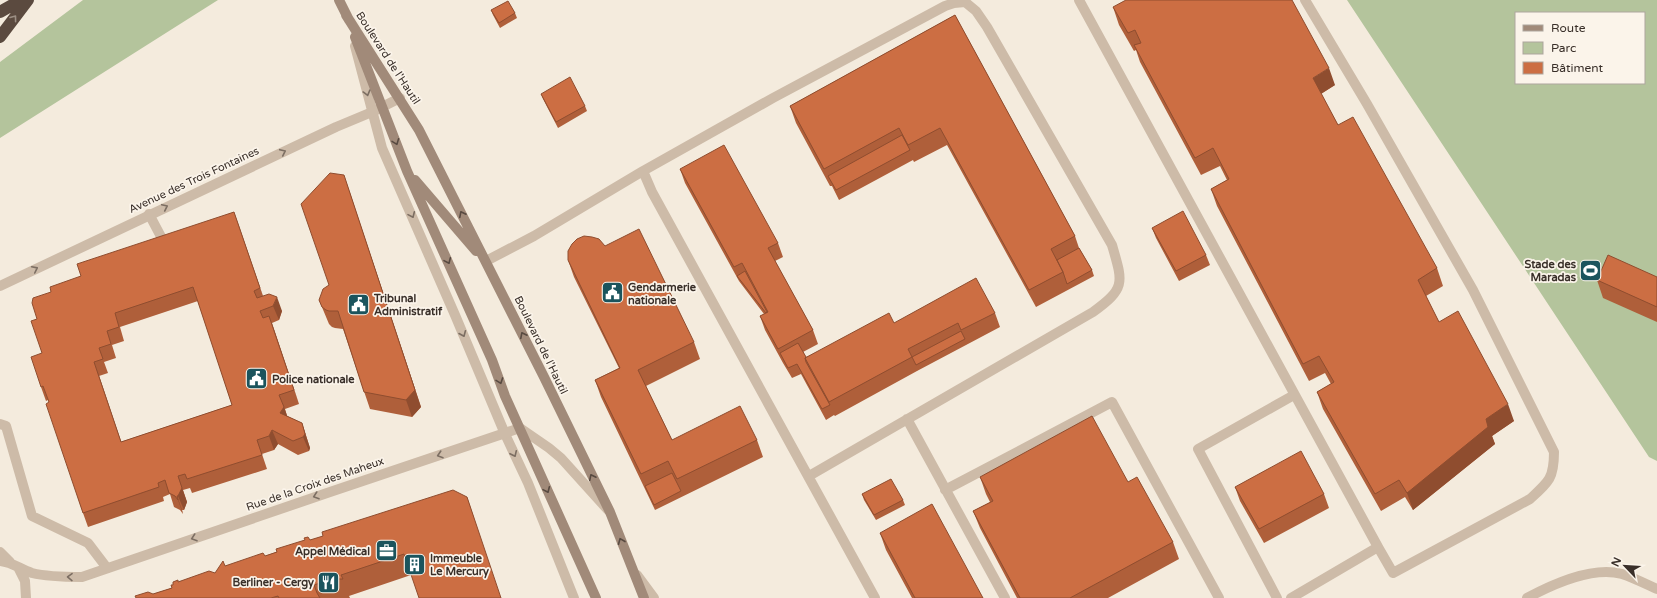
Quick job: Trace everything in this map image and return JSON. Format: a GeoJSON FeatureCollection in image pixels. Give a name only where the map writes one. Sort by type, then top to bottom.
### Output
{"type":"FeatureCollection","features":[{"type":"Feature","properties":{"kind":"highway"},"geometry":{"type":"LineString","coordinates":[[0,12],[21,0]]}},
{"type":"Feature","properties":{"kind":"highway"},"geometry":{"type":"LineString","coordinates":[[0,37],[28,0]]}},
{"type":"Feature","properties":{"kind":"main road"},"geometry":{"type":"LineString","coordinates":[[339,0],[346,15]]}},
{"type":"Feature","properties":{"kind":"main road","name":"Boulevard de l'Hautil"},"geometry":{"type":"LineString","coordinates":[[346,15],[420,130],[610,512],[644,598]]}},
{"type":"Feature","properties":{"kind":"main road","name":"Boulevard de l'Hautil"},"geometry":{"type":"LineString","coordinates":[[346,15],[383,106],[395,142],[407,171],[492,360],[505,396],[596,598]]}},
{"type":"Feature","properties":{"kind":"main road"},"geometry":{"type":"LineString","coordinates":[[407,171],[486,261]]}},
{"type":"Feature","properties":{"kind":"street"},"geometry":{"type":"LineString","coordinates":[[1079,0],[1393,573],[1530,499],[1545,486],[1554,470],[1554,452],[1473,290],[1367,104],[1305,0]]}},
{"type":"Feature","properties":{"kind":"street"},"geometry":{"type":"LineString","coordinates":[[486,261],[534,236],[643,171],[773,98],[932,13],[954,3],[967,1],[976,11],[986,27],[1112,245],[1120,282],[1112,298],[1093,312],[809,476]]}},
{"type":"Feature","properties":{"kind":"street"},"geometry":{"type":"LineString","coordinates":[[346,15],[382,148],[505,434],[528,483],[574,598]]}},
{"type":"Feature","properties":{"kind":"street","name":"Avenue des Trois Fontaines"},"geometry":{"type":"LineString","coordinates":[[0,286],[150,214],[400,98]]}},
{"type":"Feature","properties":{"kind":"street"},"geometry":{"type":"LineString","coordinates":[[643,171],[652,192],[875,598]]}},
{"type":"Feature","properties":{"kind":"street"},"geometry":{"type":"LineString","coordinates":[[150,214],[167,249]]}},
{"type":"Feature","properties":{"kind":"street"},"geometry":{"type":"LineString","coordinates":[[1277,598],[1198,449],[1294,394]]}},
{"type":"Feature","properties":{"kind":"street"},"geometry":{"type":"LineString","coordinates":[[945,490],[1112,402],[1219,598]]}},
{"type":"Feature","properties":{"kind":"street"},"geometry":{"type":"LineString","coordinates":[[907,419],[1005,598]]}},
{"type":"Feature","properties":{"kind":"street"},"geometry":{"type":"LineString","coordinates":[[0,424],[6,426],[32,516],[88,543],[107,568]]}},
{"type":"Feature","properties":{"kind":"street"},"geometry":{"type":"LineString","coordinates":[[520,428],[561,458],[610,512]]}},
{"type":"Feature","properties":{"kind":"street","name":"Rue de la Croix des Maheux"},"geometry":{"type":"LineString","coordinates":[[9,563],[37,574],[82,577],[520,428]]}},
{"type":"Feature","properties":{"kind":"street"},"geometry":{"type":"LineString","coordinates":[[1290,598],[1378,547]]}},
{"type":"Feature","properties":{"kind":"street"},"geometry":{"type":"LineString","coordinates":[[0,552],[25,581],[26,598]]}},
{"type":"Feature","properties":{"kind":"street"},"geometry":{"type":"LineString","coordinates":[[632,569],[654,598]]}},
{"type":"Feature","properties":{"kind":"street"},"geometry":{"type":"LineString","coordinates":[[1527,598],[1570,579],[1593,573],[1606,572],[1621,574],[1657,589]]}},
{"type":"Feature","properties":{"kind":"green space"},"geometry":{"type":"Polygon","coordinates":[[[83,0],[218,0],[0,138],[0,62],[83,0]]]}},
{"type":"Feature","properties":{"kind":"green space","name":"Stade des Maradas"},"geometry":{"type":"Polygon","coordinates":[[[1347,0],[1657,0],[1657,461],[1649,457],[1347,0]]]}},
{"type":"Feature","properties":{"kind":"building"},"geometry":{"type":"Polygon","coordinates":[[[1126,0],[1292,0],[1329,68],[1313,78],[1338,125],[1353,117],[1437,268],[1418,280],[1439,322],[1458,311],[1508,404],[1486,419],[1488,427],[1407,493],[1399,480],[1375,494],[1317,392],[1334,382],[1319,356],[1303,364],[1211,189],[1229,179],[1213,148],[1195,158],[1134,45],[1141,43],[1135,30],[1128,33],[1113,7],[1126,0]]]}},
{"type":"Feature","properties":{"kind":"building"},"geometry":{"type":"Polygon","coordinates":[[[508,1],[515,13],[499,23],[491,10],[508,1]]]}},
{"type":"Feature","properties":{"kind":"building"},"geometry":{"type":"Polygon","coordinates":[[[955,15],[1075,236],[1051,249],[1063,272],[1029,290],[940,128],[908,145],[899,128],[824,169],[790,106],[955,15]]]}},
{"type":"Feature","properties":{"kind":"building"},"geometry":{"type":"Polygon","coordinates":[[[570,77],[585,106],[556,122],[541,94],[570,77]]]}},
{"type":"Feature","properties":{"kind":"building"},"geometry":{"type":"Polygon","coordinates":[[[902,135],[910,150],[836,190],[828,176],[902,135]]]}},
{"type":"Feature","properties":{"kind":"building"},"geometry":{"type":"Polygon","coordinates":[[[724,145],[778,243],[768,248],[813,330],[778,349],[760,316],[768,312],[742,263],[734,267],[680,169],[724,145]]]}},
{"type":"Feature","properties":{"kind":"building","name":"Tribunal Administratif"},"geometry":{"type":"Polygon","coordinates":[[[330,173],[344,175],[415,390],[406,400],[364,392],[338,311],[326,310],[322,307],[319,300],[323,289],[329,285],[301,204],[330,173]]]}},
{"type":"Feature","properties":{"kind":"building"},"geometry":{"type":"Polygon","coordinates":[[[1183,211],[1206,255],[1176,271],[1152,228],[1183,211]]]}},
{"type":"Feature","properties":{"kind":"building","name":"Police nationale"},"geometry":{"type":"Polygon","coordinates":[[[234,212],[260,288],[254,291],[257,298],[269,294],[277,297],[273,306],[260,311],[263,318],[269,316],[294,390],[279,395],[284,407],[280,413],[302,423],[305,434],[303,437],[293,441],[272,430],[269,436],[257,440],[262,455],[187,479],[185,474],[178,476],[182,488],[177,496],[178,500],[175,496],[169,493],[165,480],[158,483],[159,487],[83,513],[46,404],[49,402],[43,386],[41,387],[31,357],[42,353],[31,321],[37,319],[32,303],[33,298],[51,292],[50,287],[81,276],[77,264],[234,212]],[[193,287],[115,313],[119,327],[107,331],[111,344],[99,348],[103,359],[94,362],[121,442],[232,405],[193,287]]]}},
{"type":"Feature","properties":{"kind":"building"},"geometry":{"type":"Polygon","coordinates":[[[639,229],[694,342],[638,370],[672,440],[740,406],[757,440],[677,479],[668,461],[641,474],[595,380],[620,368],[568,260],[568,251],[577,239],[584,236],[592,237],[599,239],[605,246],[639,229]]]}},
{"type":"Feature","properties":{"kind":"building"},"geometry":{"type":"Polygon","coordinates":[[[1079,248],[1092,270],[1067,284],[1057,260],[1079,248]]]}},
{"type":"Feature","properties":{"kind":"building"},"geometry":{"type":"Polygon","coordinates":[[[1608,255],[1657,277],[1657,307],[1597,280],[1608,255]]]}},
{"type":"Feature","properties":{"kind":"building"},"geometry":{"type":"Polygon","coordinates":[[[745,271],[767,312],[766,313],[737,276],[745,271]]]}},
{"type":"Feature","properties":{"kind":"building"},"geometry":{"type":"Polygon","coordinates":[[[976,278],[995,313],[961,330],[958,323],[908,349],[912,357],[829,402],[805,358],[889,313],[894,323],[976,278]]]}},
{"type":"Feature","properties":{"kind":"building"},"geometry":{"type":"Polygon","coordinates":[[[961,331],[965,339],[916,365],[912,357],[961,331]]]}},
{"type":"Feature","properties":{"kind":"building"},"geometry":{"type":"Polygon","coordinates":[[[798,343],[806,357],[806,362],[830,405],[822,409],[797,364],[788,368],[780,353],[798,343]]]}},
{"type":"Feature","properties":{"kind":"building"},"geometry":{"type":"Polygon","coordinates":[[[1092,416],[1128,482],[1137,477],[1173,542],[1070,598],[1020,598],[973,511],[993,501],[980,477],[1092,416]]]}},
{"type":"Feature","properties":{"kind":"building"},"geometry":{"type":"Polygon","coordinates":[[[1301,451],[1324,494],[1259,529],[1235,487],[1301,451]]]}},
{"type":"Feature","properties":{"kind":"building"},"geometry":{"type":"Polygon","coordinates":[[[672,473],[681,491],[654,505],[645,486],[672,473]]]}},
{"type":"Feature","properties":{"kind":"building"},"geometry":{"type":"Polygon","coordinates":[[[891,479],[903,500],[874,515],[862,494],[891,479]]]}},
{"type":"Feature","properties":{"kind":"building"},"geometry":{"type":"Polygon","coordinates":[[[453,490],[467,497],[501,598],[419,598],[404,554],[341,575],[343,579],[339,579],[338,577],[324,582],[325,584],[320,586],[320,583],[314,585],[320,598],[279,598],[278,596],[271,598],[136,598],[135,596],[148,592],[153,594],[172,588],[171,585],[173,585],[173,582],[178,580],[178,582],[209,571],[215,573],[223,561],[225,566],[263,553],[265,556],[277,552],[276,549],[305,540],[304,538],[308,537],[310,540],[323,536],[322,532],[453,490]]]}},
{"type":"Feature","properties":{"kind":"building"},"geometry":{"type":"Polygon","coordinates":[[[932,504],[983,598],[915,598],[880,533],[932,504]]]}},
{"type":"Feature","properties":{"kind":"place","name":"Stade des Maradas"},"geometry":{"type":"Point","coordinates":[1591,270]}},
{"type":"Feature","properties":{"kind":"place","name":"Gendarmerie nationale"},"geometry":{"type":"Point","coordinates":[612,293]}},
{"type":"Feature","properties":{"kind":"place","name":"Tribunal Administratif"},"geometry":{"type":"Point","coordinates":[359,304]}},
{"type":"Feature","properties":{"kind":"place","name":"Police nationale"},"geometry":{"type":"Point","coordinates":[257,379]}},
{"type":"Feature","properties":{"kind":"place","name":"Appel Médical"},"geometry":{"type":"Point","coordinates":[386,551]}},
{"type":"Feature","properties":{"kind":"place","name":"Immeuble Le Mercury"},"geometry":{"type":"Point","coordinates":[414,564]}},
{"type":"Feature","properties":{"kind":"place","name":"Berliner - Cergy"},"geometry":{"type":"Point","coordinates":[329,582]}}]}
